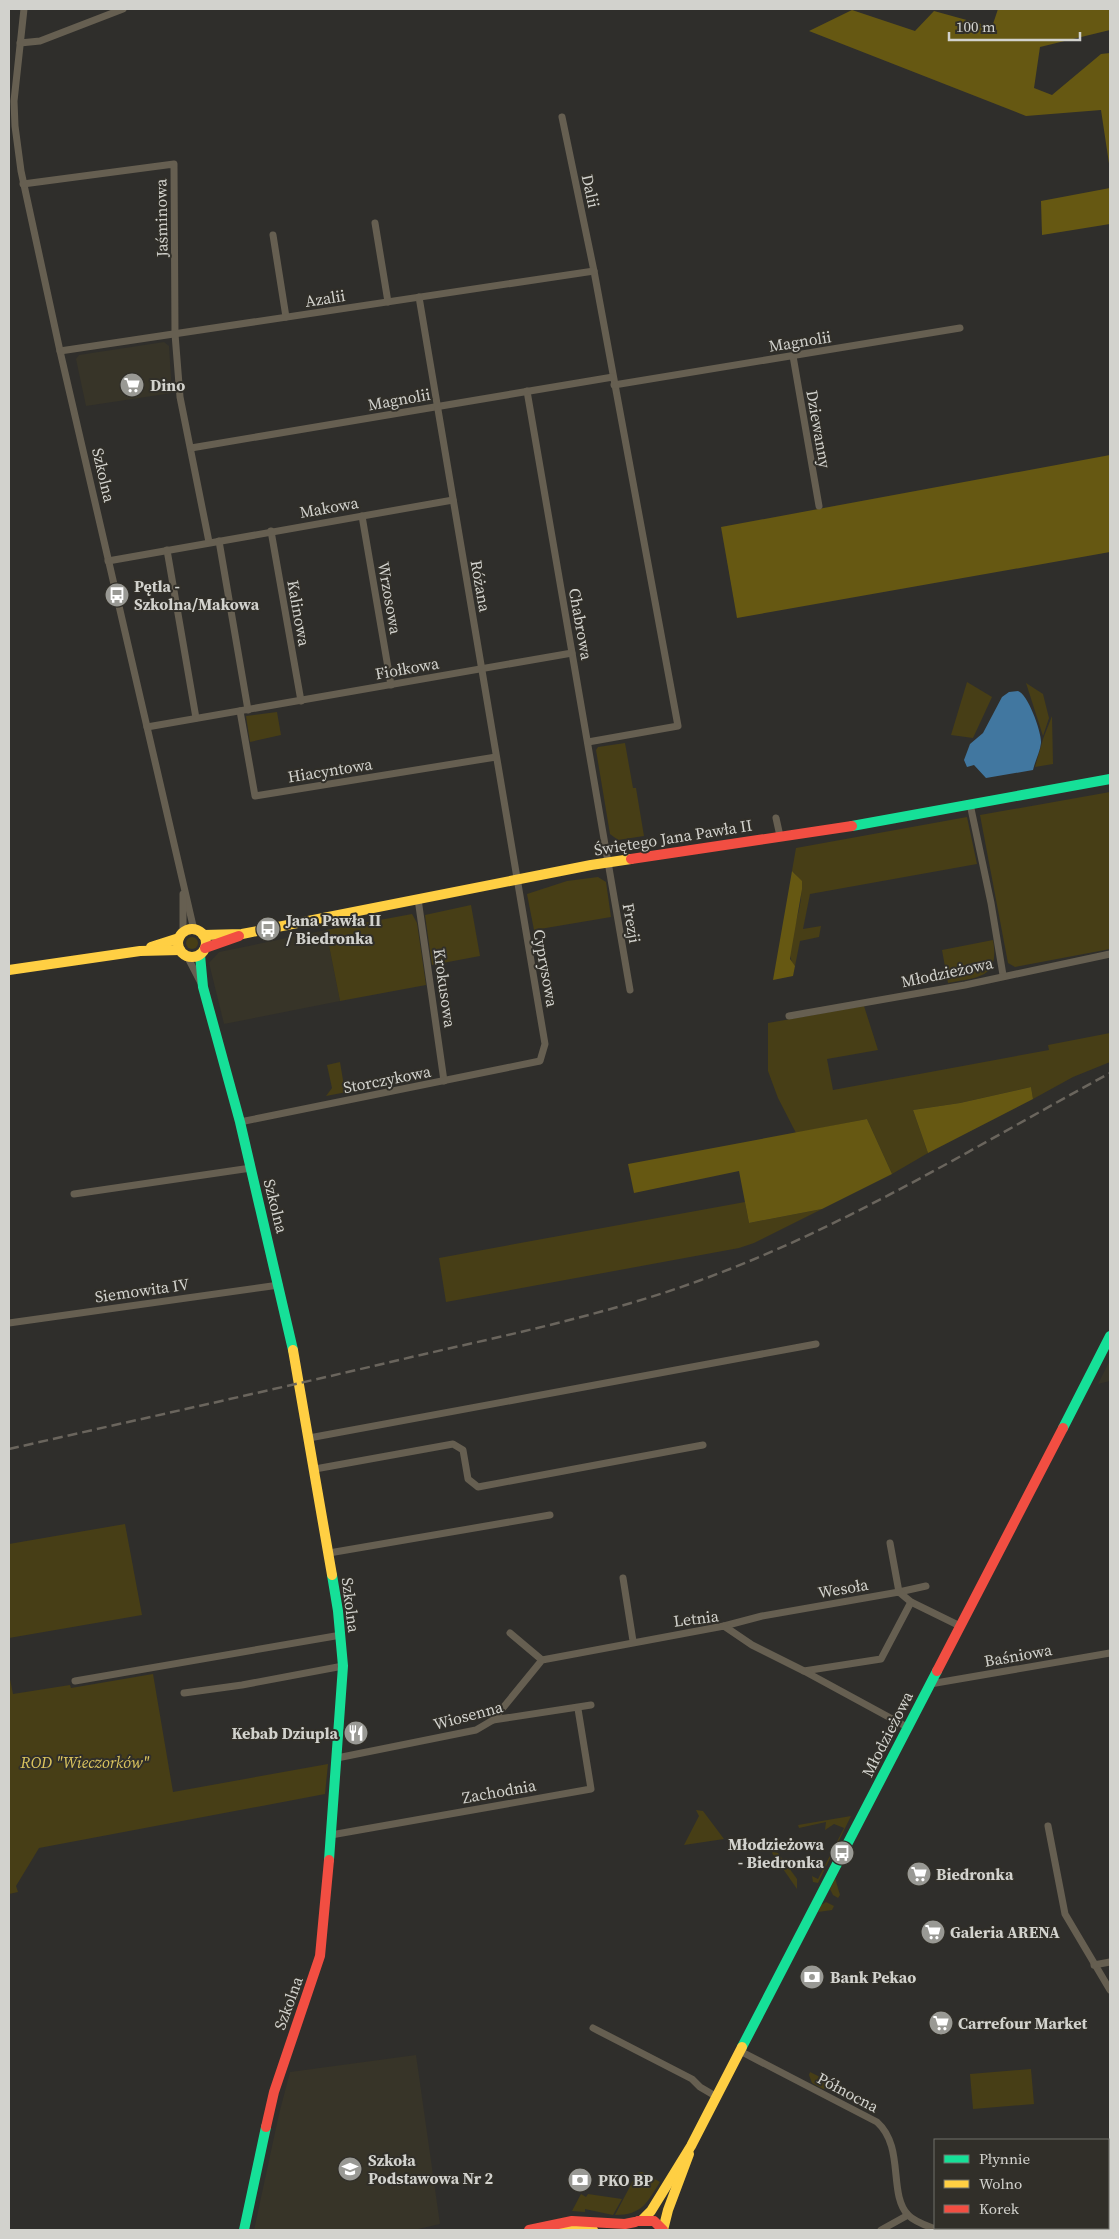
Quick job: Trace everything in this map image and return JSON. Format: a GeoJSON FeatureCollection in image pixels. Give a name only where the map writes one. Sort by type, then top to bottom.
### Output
{"type":"FeatureCollection","features":[{"type":"Feature","properties":{"kind":"street","name":"Szkolna"},"geometry":{"type":"LineString","coordinates":[[24,9],[14,100],[15,126],[23,184],[184,891],[198,933],[202,951],[203,987],[240,1122],[280,1285],[315,1469],[341,1635],[342,1666],[337,1758],[320,1956],[274,2092],[244,2230]]}},
{"type":"Feature","properties":{"kind":"street"},"geometry":{"type":"LineString","coordinates":[[20,44],[40,41],[123,9]]}},
{"type":"Feature","properties":{"kind":"street","name":"Dalii"},"geometry":{"type":"LineString","coordinates":[[562,117],[594,271],[678,726],[588,742]]}},
{"type":"Feature","properties":{"kind":"street","name":"Jaśminowa"},"geometry":{"type":"LineString","coordinates":[[23,184],[174,164],[175,334]]}},
{"type":"Feature","properties":{"kind":"street"},"geometry":{"type":"LineString","coordinates":[[375,223],[388,302]]}},
{"type":"Feature","properties":{"kind":"street"},"geometry":{"type":"LineString","coordinates":[[273,235],[286,317]]}},
{"type":"Feature","properties":{"kind":"street","name":"Azalii"},"geometry":{"type":"LineString","coordinates":[[60,351],[594,271]]}},
{"type":"Feature","properties":{"kind":"street","name":"Różana"},"geometry":{"type":"LineString","coordinates":[[419,297],[518,879]]}},
{"type":"Feature","properties":{"kind":"street","name":"Magnolii"},"geometry":{"type":"LineString","coordinates":[[614,385],[960,328]]}},
{"type":"Feature","properties":{"kind":"street"},"geometry":{"type":"LineString","coordinates":[[175,334],[180,397],[209,542]]}},
{"type":"Feature","properties":{"kind":"street","name":"Dziewanny"},"geometry":{"type":"LineString","coordinates":[[793,356],[819,506]]}},
{"type":"Feature","properties":{"kind":"street","name":"Magnolii"},"geometry":{"type":"LineString","coordinates":[[191,448],[613,377]]}},
{"type":"Feature","properties":{"kind":"street","name":"Chabrowa"},"geometry":{"type":"LineString","coordinates":[[527,391],[608,862]]}},
{"type":"Feature","properties":{"kind":"street","name":"Makowa"},"geometry":{"type":"LineString","coordinates":[[108,560],[453,500]]}},
{"type":"Feature","properties":{"kind":"street","name":"Wrzosowa"},"geometry":{"type":"LineString","coordinates":[[362,516],[391,685]]}},
{"type":"Feature","properties":{"kind":"street","name":"Kalinowa"},"geometry":{"type":"LineString","coordinates":[[271,531],[301,700]]}},
{"type":"Feature","properties":{"kind":"street"},"geometry":{"type":"LineString","coordinates":[[219,540],[244,710]]}},
{"type":"Feature","properties":{"kind":"street"},"geometry":{"type":"LineString","coordinates":[[168,550],[196,718]]}},
{"type":"Feature","properties":{"kind":"street","name":"Fiołkowa"},"geometry":{"type":"LineString","coordinates":[[147,727],[572,653]]}},
{"type":"Feature","properties":{"kind":"street","name":"Hiacyntowa"},"geometry":{"type":"LineString","coordinates":[[244,710],[255,796],[496,757]]}},
{"type":"Feature","properties":{"kind":"street","name":"Świętego Jana Pawła II"},"geometry":{"type":"LineString","coordinates":[[183,953],[202,951],[242,934],[608,862],[859,825],[1110,779]]}},
{"type":"Feature","properties":{"kind":"street"},"geometry":{"type":"LineString","coordinates":[[970,804],[991,903],[1003,975]]}},
{"type":"Feature","properties":{"kind":"street"},"geometry":{"type":"LineString","coordinates":[[776,818],[780,836]]}},
{"type":"Feature","properties":{"kind":"street","name":"Frezji"},"geometry":{"type":"LineString","coordinates":[[608,862],[630,990]]}},
{"type":"Feature","properties":{"kind":"street","name":"Cyprysowa"},"geometry":{"type":"LineString","coordinates":[[518,879],[545,1044],[540,1061]]}},
{"type":"Feature","properties":{"kind":"street","name":"Szkolna"},"geometry":{"type":"LineString","coordinates":[[181,935],[184,891]]}},
{"type":"Feature","properties":{"kind":"street","name":"Krokusowa"},"geometry":{"type":"LineString","coordinates":[[418,899],[444,1082]]}},
{"type":"Feature","properties":{"kind":"street","name":"Świętego Jana Pawła II"},"geometry":{"type":"LineString","coordinates":[[181,935],[198,933],[242,934]]}},
{"type":"Feature","properties":{"kind":"street"},"geometry":{"type":"LineString","coordinates":[[9,970],[140,951],[183,953],[181,935],[140,951]]}},
{"type":"Feature","properties":{"kind":"street","name":"Szkolna"},"geometry":{"type":"LineString","coordinates":[[183,953],[203,987]]}},
{"type":"Feature","properties":{"kind":"street","name":"Młodzieżowa"},"geometry":{"type":"LineString","coordinates":[[789,1016],[956,987],[1003,975],[1110,954]]}},
{"type":"Feature","properties":{"kind":"street","name":"Storczykowa"},"geometry":{"type":"LineString","coordinates":[[240,1122],[540,1061]]}},
{"type":"Feature","properties":{"kind":"street"},"geometry":{"type":"LineString","coordinates":[[74,1194],[251,1168]]}},
{"type":"Feature","properties":{"kind":"street","name":"Siemowita IV"},"geometry":{"type":"LineString","coordinates":[[9,1323],[280,1285]]}},
{"type":"Feature","properties":{"kind":"street","name":"Młodzieżowa"},"geometry":{"type":"LineString","coordinates":[[627,2230],[651,2211],[691,2146],[1110,1336]]}},
{"type":"Feature","properties":{"kind":"street"},"geometry":{"type":"LineString","coordinates":[[309,1438],[816,1344]]}},
{"type":"Feature","properties":{"kind":"street"},"geometry":{"type":"LineString","coordinates":[[315,1469],[453,1444],[463,1450],[468,1479],[478,1487],[703,1445]]}},
{"type":"Feature","properties":{"kind":"street"},"geometry":{"type":"LineString","coordinates":[[329,1553],[550,1514]]}},
{"type":"Feature","properties":{"kind":"street"},"geometry":{"type":"LineString","coordinates":[[890,1543],[899,1592],[911,1602],[960,1626]]}},
{"type":"Feature","properties":{"kind":"street"},"geometry":{"type":"LineString","coordinates":[[623,1578],[634,1641]]}},
{"type":"Feature","properties":{"kind":"street","name":"Wesoła"},"geometry":{"type":"LineString","coordinates":[[724,1626],[762,1616],[926,1586]]}},
{"type":"Feature","properties":{"kind":"street"},"geometry":{"type":"LineString","coordinates":[[804,1671],[881,1659],[911,1602]]}},
{"type":"Feature","properties":{"kind":"street","name":"Letnia"},"geometry":{"type":"LineString","coordinates":[[542,1660],[634,1641],[724,1626],[752,1645],[804,1671],[907,1728]]}},
{"type":"Feature","properties":{"kind":"street"},"geometry":{"type":"LineString","coordinates":[[494,1720],[542,1660],[510,1633]]}},
{"type":"Feature","properties":{"kind":"street"},"geometry":{"type":"LineString","coordinates":[[75,1681],[341,1635]]}},
{"type":"Feature","properties":{"kind":"street","name":"Baśniowa"},"geometry":{"type":"LineString","coordinates":[[930,1684],[1110,1653]]}},
{"type":"Feature","properties":{"kind":"street"},"geometry":{"type":"LineString","coordinates":[[184,1693],[242,1685],[342,1666]]}},
{"type":"Feature","properties":{"kind":"street","name":"Wiosenna"},"geometry":{"type":"LineString","coordinates":[[337,1758],[476,1730],[494,1720],[591,1706]]}},
{"type":"Feature","properties":{"kind":"street","name":"Zachodnia"},"geometry":{"type":"LineString","coordinates":[[331,1835],[591,1789],[578,1708]]}},
{"type":"Feature","properties":{"kind":"street"},"geometry":{"type":"LineString","coordinates":[[1048,1826],[1065,1914],[1110,1990]]}},
{"type":"Feature","properties":{"kind":"street"},"geometry":{"type":"LineString","coordinates":[[1094,1965],[1110,1962]]}},
{"type":"Feature","properties":{"kind":"street"},"geometry":{"type":"LineString","coordinates":[[593,2028],[692,2078],[700,2087],[716,2097]]}},
{"type":"Feature","properties":{"kind":"street","name":"Północna"},"geometry":{"type":"LineString","coordinates":[[740,2051],[877,2122],[884,2128],[891,2143],[900,2200],[908,2215]]}},
{"type":"Feature","properties":{"kind":"street","name":"Młodzieżowa"},"geometry":{"type":"LineString","coordinates":[[663,2230],[673,2196],[688,2160],[691,2146]]}},
{"type":"Feature","properties":{"kind":"street"},"geometry":{"type":"LineString","coordinates":[[881,2230],[908,2215],[921,2224],[934,2229]]}},
{"type":"Feature","properties":{"kind":"street"},"geometry":{"type":"LineString","coordinates":[[529,2230],[572,2221],[625,2224],[638,2221],[654,2221],[663,2230]]}},
{"type":"Feature","properties":{"kind":"street"},"geometry":{"type":"LineString","coordinates":[[552,2226],[593,2230]]}},
{"type":"Feature","properties":{"kind":"shaded area"},"geometry":{"type":"Polygon","coordinates":[[[998,9],[1110,9],[1110,30],[1040,47],[1034,88],[1052,95],[1101,54],[1110,53],[1110,170],[1101,110],[1026,116],[809,31],[852,10],[915,31],[934,11],[992,27],[998,9]]]}},
{"type":"Feature","properties":{"kind":"shaded area"},"geometry":{"type":"Polygon","coordinates":[[[1110,188],[1110,224],[1042,235],[1041,201],[1110,188]]]}},
{"type":"Feature","properties":{"kind":"shaded area"},"geometry":{"type":"Polygon","coordinates":[[[164,342],[169,346],[172,393],[86,406],[76,359],[79,355],[164,342]]]}},
{"type":"Feature","properties":{"kind":"shaded area"},"geometry":{"type":"Polygon","coordinates":[[[1110,455],[1110,552],[737,618],[721,527],[1110,455]]]}},
{"type":"Feature","properties":{"kind":"shaded area"},"geometry":{"type":"Polygon","coordinates":[[[792,871],[802,881],[790,959],[795,966],[793,976],[773,980],[792,871]]]}},
{"type":"Feature","properties":{"kind":"shaded area"},"geometry":{"type":"Polygon","coordinates":[[[326,930],[340,1001],[224,1024],[209,963],[219,952],[326,930]]]}},
{"type":"Feature","properties":{"kind":"shaded area"},"geometry":{"type":"Polygon","coordinates":[[[1031,1087],[1033,1099],[928,1153],[913,1110],[960,1103],[1031,1087]]]}},
{"type":"Feature","properties":{"kind":"shaded area"},"geometry":{"type":"Polygon","coordinates":[[[867,1119],[892,1174],[822,1209],[749,1223],[739,1171],[634,1193],[628,1164],[867,1119]]]}},
{"type":"Feature","properties":{"kind":"shaded area"},"geometry":{"type":"Polygon","coordinates":[[[1110,1360],[1110,1381],[1098,1384],[1110,1360]]]}},
{"type":"Feature","properties":{"kind":"shaded area","name":"Szkoła Podstawowa Nr 2"},"geometry":{"type":"Polygon","coordinates":[[[416,2055],[440,2224],[414,2230],[254,2230],[290,2072],[416,2055]]]}},
{"type":"Feature","properties":{"kind":"green space"},"geometry":{"type":"Polygon","coordinates":[[[967,682],[992,697],[973,738],[951,735],[967,682]]]}},
{"type":"Feature","properties":{"kind":"green space"},"geometry":{"type":"Polygon","coordinates":[[[1026,683],[1043,694],[1049,718],[1043,736],[1026,683]]]}},
{"type":"Feature","properties":{"kind":"green space"},"geometry":{"type":"Polygon","coordinates":[[[277,712],[281,735],[250,742],[246,716],[277,712]]]}},
{"type":"Feature","properties":{"kind":"green space"},"geometry":{"type":"Polygon","coordinates":[[[1052,716],[1053,764],[1035,767],[1043,739],[1052,716]]]}},
{"type":"Feature","properties":{"kind":"green space"},"geometry":{"type":"Polygon","coordinates":[[[625,743],[633,788],[636,788],[644,836],[618,840],[610,834],[596,750],[598,747],[625,743]]]}},
{"type":"Feature","properties":{"kind":"green space"},"geometry":{"type":"Polygon","coordinates":[[[1110,792],[1110,949],[1015,967],[1008,963],[980,815],[1110,792]]]}},
{"type":"Feature","properties":{"kind":"green space"},"geometry":{"type":"Polygon","coordinates":[[[967,817],[977,864],[810,894],[803,929],[821,926],[819,937],[800,941],[795,966],[791,957],[791,946],[801,892],[799,880],[792,871],[796,848],[967,817]]]}},
{"type":"Feature","properties":{"kind":"green space"},"geometry":{"type":"Polygon","coordinates":[[[598,877],[606,882],[611,917],[534,930],[527,894],[567,881],[598,877]]]}},
{"type":"Feature","properties":{"kind":"green space"},"geometry":{"type":"Polygon","coordinates":[[[471,905],[480,956],[432,965],[425,915],[471,905]]]}},
{"type":"Feature","properties":{"kind":"green space"},"geometry":{"type":"Polygon","coordinates":[[[412,914],[417,923],[426,985],[340,1001],[326,930],[412,914]]]}},
{"type":"Feature","properties":{"kind":"green space"},"geometry":{"type":"Polygon","coordinates":[[[194,937],[197,938],[197,948],[190,949],[187,948],[186,941],[187,938],[194,937]]]}},
{"type":"Feature","properties":{"kind":"green space"},"geometry":{"type":"Polygon","coordinates":[[[993,940],[994,953],[990,969],[977,977],[948,983],[942,950],[993,940]]]}},
{"type":"Feature","properties":{"kind":"green space"},"geometry":{"type":"Polygon","coordinates":[[[864,1006],[878,1050],[827,1059],[833,1090],[1049,1050],[1048,1045],[1110,1033],[1110,1062],[1073,1077],[1033,1099],[1031,1087],[960,1103],[913,1110],[928,1153],[892,1174],[867,1119],[796,1133],[778,1098],[768,1071],[768,1023],[864,1006]]]}},
{"type":"Feature","properties":{"kind":"green space"},"geometry":{"type":"Polygon","coordinates":[[[340,1062],[344,1086],[352,1091],[326,1096],[332,1088],[327,1065],[340,1062]]]}},
{"type":"Feature","properties":{"kind":"green space"},"geometry":{"type":"Polygon","coordinates":[[[745,1202],[749,1223],[822,1209],[754,1243],[739,1248],[446,1302],[439,1258],[745,1202]]]}},
{"type":"Feature","properties":{"kind":"green space"},"geometry":{"type":"Polygon","coordinates":[[[125,1524],[142,1615],[9,1638],[9,1544],[125,1524]]]}},
{"type":"Feature","properties":{"kind":"green space","name":"ROD \"Wieczorków\""},"geometry":{"type":"Polygon","coordinates":[[[9,1674],[13,1694],[70,1685],[71,1688],[153,1674],[173,1792],[328,1764],[325,1794],[39,1848],[16,1886],[18,1892],[9,1894],[9,1674]]]}},
{"type":"Feature","properties":{"kind":"green space"},"geometry":{"type":"Polygon","coordinates":[[[696,1810],[703,1811],[724,1839],[684,1845],[699,1816],[696,1810]]]}},
{"type":"Feature","properties":{"kind":"green space"},"geometry":{"type":"Polygon","coordinates":[[[851,1816],[818,1883],[813,1882],[812,1876],[818,1879],[844,1828],[834,1824],[825,1830],[826,1822],[799,1828],[798,1825],[851,1816]]]}},
{"type":"Feature","properties":{"kind":"green space"},"geometry":{"type":"Polygon","coordinates":[[[772,1853],[778,1853],[797,1879],[797,1889],[772,1853]]]}},
{"type":"Feature","properties":{"kind":"green space"},"geometry":{"type":"Polygon","coordinates":[[[835,1878],[840,1895],[838,1898],[833,1895],[830,1889],[835,1878]]]}},
{"type":"Feature","properties":{"kind":"green space"},"geometry":{"type":"Polygon","coordinates":[[[826,1902],[834,1906],[832,1910],[818,1912],[821,1905],[826,1902]]]}},
{"type":"Feature","properties":{"kind":"green space"},"geometry":{"type":"Polygon","coordinates":[[[1031,2069],[1034,2104],[973,2109],[970,2074],[1031,2069]]]}},
{"type":"Feature","properties":{"kind":"green space"},"geometry":{"type":"Polygon","coordinates":[[[810,2072],[836,2085],[823,2089],[812,2083],[809,2075],[810,2072]]]}},
{"type":"Feature","properties":{"kind":"green space"},"geometry":{"type":"Polygon","coordinates":[[[642,2172],[660,2182],[647,2201],[638,2210],[632,2213],[615,2215],[637,2173],[642,2172]]]}},
{"type":"Feature","properties":{"kind":"green space"},"geometry":{"type":"Polygon","coordinates":[[[581,2194],[586,2197],[588,2194],[622,2199],[613,2215],[585,2209],[585,2212],[572,2211],[581,2194]]]}},
{"type":"Feature","properties":{"kind":"water"},"geometry":{"type":"Polygon","coordinates":[[[1018,691],[1030,706],[1041,738],[1033,770],[986,778],[974,765],[967,767],[964,760],[970,744],[983,733],[1002,697],[1009,692],[1018,691]]]}},
{"type":"Feature","properties":{"kind":"railway"},"geometry":{"type":"LineString","coordinates":[[9,1449],[524,1331],[666,1292],[754,1259],[858,1211],[1110,1073]]}},
{"type":"Feature","properties":{"kind":"traffic: fast"},"geometry":{"type":"LineString","coordinates":[[852,826],[1110,779]]}},
{"type":"Feature","properties":{"kind":"traffic: fast"},"geometry":{"type":"LineString","coordinates":[[200,955],[203,987],[240,1122],[293,1350]]}},
{"type":"Feature","properties":{"kind":"traffic: fast"},"geometry":{"type":"LineString","coordinates":[[1063,1428],[1110,1336]]}},
{"type":"Feature","properties":{"kind":"traffic: fast"},"geometry":{"type":"LineString","coordinates":[[329,1860],[343,1666],[338,1611],[332,1575]]}},
{"type":"Feature","properties":{"kind":"traffic: fast"},"geometry":{"type":"LineString","coordinates":[[742,2047],[937,1671]]}},
{"type":"Feature","properties":{"kind":"traffic: fast"},"geometry":{"type":"LineString","coordinates":[[244,2230],[266,2127]]}},
{"type":"Feature","properties":{"kind":"traffic: slow"},"geometry":{"type":"LineString","coordinates":[[203,935],[242,934],[591,865],[631,859]]}},
{"type":"Feature","properties":{"kind":"traffic: slow"},"geometry":{"type":"LineString","coordinates":[[192,929],[202,933],[206,943],[202,953],[192,957],[182,953],[178,943],[182,933],[192,929]]}},
{"type":"Feature","properties":{"kind":"traffic: slow"},"geometry":{"type":"LineString","coordinates":[[151,947],[179,938]]}},
{"type":"Feature","properties":{"kind":"traffic: slow"},"geometry":{"type":"LineString","coordinates":[[9,970],[140,951],[180,950]]}},
{"type":"Feature","properties":{"kind":"traffic: slow"},"geometry":{"type":"LineString","coordinates":[[293,1350],[332,1575]]}},
{"type":"Feature","properties":{"kind":"traffic: slow"},"geometry":{"type":"LineString","coordinates":[[642,2220],[651,2211],[691,2146],[742,2047]]}},
{"type":"Feature","properties":{"kind":"traffic: slow"},"geometry":{"type":"LineString","coordinates":[[663,2230],[668,2210],[689,2154]]}},
{"type":"Feature","properties":{"kind":"traffic: slow"},"geometry":{"type":"LineString","coordinates":[[558,2227],[593,2230]]}},
{"type":"Feature","properties":{"kind":"traffic: jam"},"geometry":{"type":"LineString","coordinates":[[631,859],[852,826]]}},
{"type":"Feature","properties":{"kind":"traffic: jam"},"geometry":{"type":"LineString","coordinates":[[205,948],[239,936]]}},
{"type":"Feature","properties":{"kind":"traffic: jam"},"geometry":{"type":"LineString","coordinates":[[937,1671],[1063,1428]]}},
{"type":"Feature","properties":{"kind":"traffic: jam"},"geometry":{"type":"LineString","coordinates":[[266,2127],[274,2092],[320,1956],[329,1860]]}},
{"type":"Feature","properties":{"kind":"traffic: jam"},"geometry":{"type":"LineString","coordinates":[[529,2230],[572,2221],[625,2224],[635,2222]]}},
{"type":"Feature","properties":{"kind":"traffic: jam"},"geometry":{"type":"LineString","coordinates":[[638,2221],[654,2221],[663,2230]]}},
{"type":"Feature","properties":{"kind":"place","name":"Dino"},"geometry":{"type":"Point","coordinates":[132,385]}},
{"type":"Feature","properties":{"kind":"place","name":"Pętla - Szkolna/Makowa"},"geometry":{"type":"Point","coordinates":[117,595]}},
{"type":"Feature","properties":{"kind":"place","name":"Jana Pawła II / Biedronka"},"geometry":{"type":"Point","coordinates":[268,929]}},
{"type":"Feature","properties":{"kind":"place","name":"Kebab Dziupla"},"geometry":{"type":"Point","coordinates":[356,1733]}},
{"type":"Feature","properties":{"kind":"place","name":"Młodzieżowa - Biedronka"},"geometry":{"type":"Point","coordinates":[842,1853]}},
{"type":"Feature","properties":{"kind":"place","name":"Biedronka"},"geometry":{"type":"Point","coordinates":[919,1874]}},
{"type":"Feature","properties":{"kind":"place","name":"Galeria ARENA"},"geometry":{"type":"Point","coordinates":[933,1932]}},
{"type":"Feature","properties":{"kind":"place","name":"Bank Pekao"},"geometry":{"type":"Point","coordinates":[812,1977]}},
{"type":"Feature","properties":{"kind":"place","name":"Carrefour Market"},"geometry":{"type":"Point","coordinates":[941,2023]}},
{"type":"Feature","properties":{"kind":"place","name":"Szkoła Podstawowa Nr 2"},"geometry":{"type":"Point","coordinates":[350,2169]}},
{"type":"Feature","properties":{"kind":"place","name":"PKO BP"},"geometry":{"type":"Point","coordinates":[580,2180]}}]}
